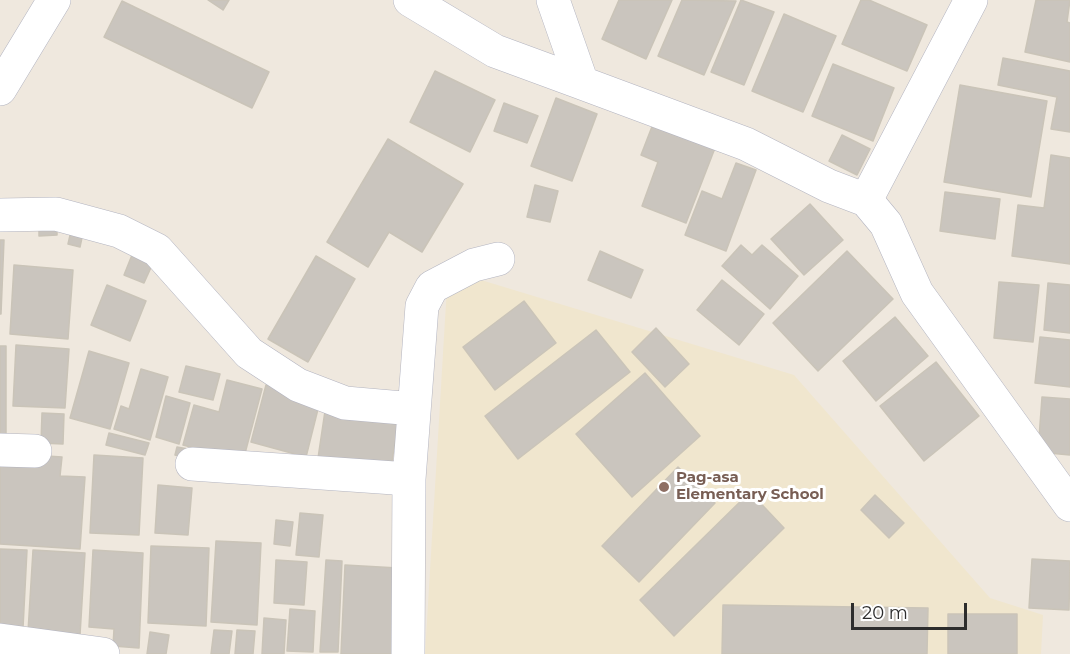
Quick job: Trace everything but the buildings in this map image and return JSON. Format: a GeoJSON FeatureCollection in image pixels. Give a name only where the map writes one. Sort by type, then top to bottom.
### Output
{"type":"FeatureCollection","features":[{"type":"Feature","properties":{"kind":"street"},"geometry":{"type":"LineString","coordinates":[[0,89],[54,0]]}},
{"type":"Feature","properties":{"kind":"street"},"geometry":{"type":"LineString","coordinates":[[410,0],[495,51],[746,144],[829,186],[866,200],[886,224],[917,293],[1070,505]]}},
{"type":"Feature","properties":{"kind":"street"},"geometry":{"type":"LineString","coordinates":[[553,0],[582,82]]}},
{"type":"Feature","properties":{"kind":"street"},"geometry":{"type":"LineString","coordinates":[[866,200],[970,0]]}},
{"type":"Feature","properties":{"kind":"street"},"geometry":{"type":"LineString","coordinates":[[0,215],[56,214],[119,231],[157,250],[249,353],[298,385],[345,403],[414,409]]}},
{"type":"Feature","properties":{"kind":"street"},"geometry":{"type":"LineString","coordinates":[[408,654],[410,479],[422,306],[432,287],[474,265],[498,260]]}},
{"type":"Feature","properties":{"kind":"street"},"geometry":{"type":"LineString","coordinates":[[0,450],[35,451]]}},
{"type":"Feature","properties":{"kind":"street"},"geometry":{"type":"LineString","coordinates":[[192,464],[410,479]]}},
{"type":"Feature","properties":{"kind":"street"},"geometry":{"type":"LineString","coordinates":[[0,640],[103,654]]}},
{"type":"Feature","properties":{"kind":"shaded area","name":"Pag-asa Elementary School"},"geometry":{"type":"Polygon","coordinates":[[[448,270],[794,375],[990,598],[1043,615],[1041,654],[425,654],[448,270]]]}},
{"type":"Feature","properties":{"kind":"place","name":"Pag-asa Elementary School"},"geometry":{"type":"Point","coordinates":[664,487]}}]}
